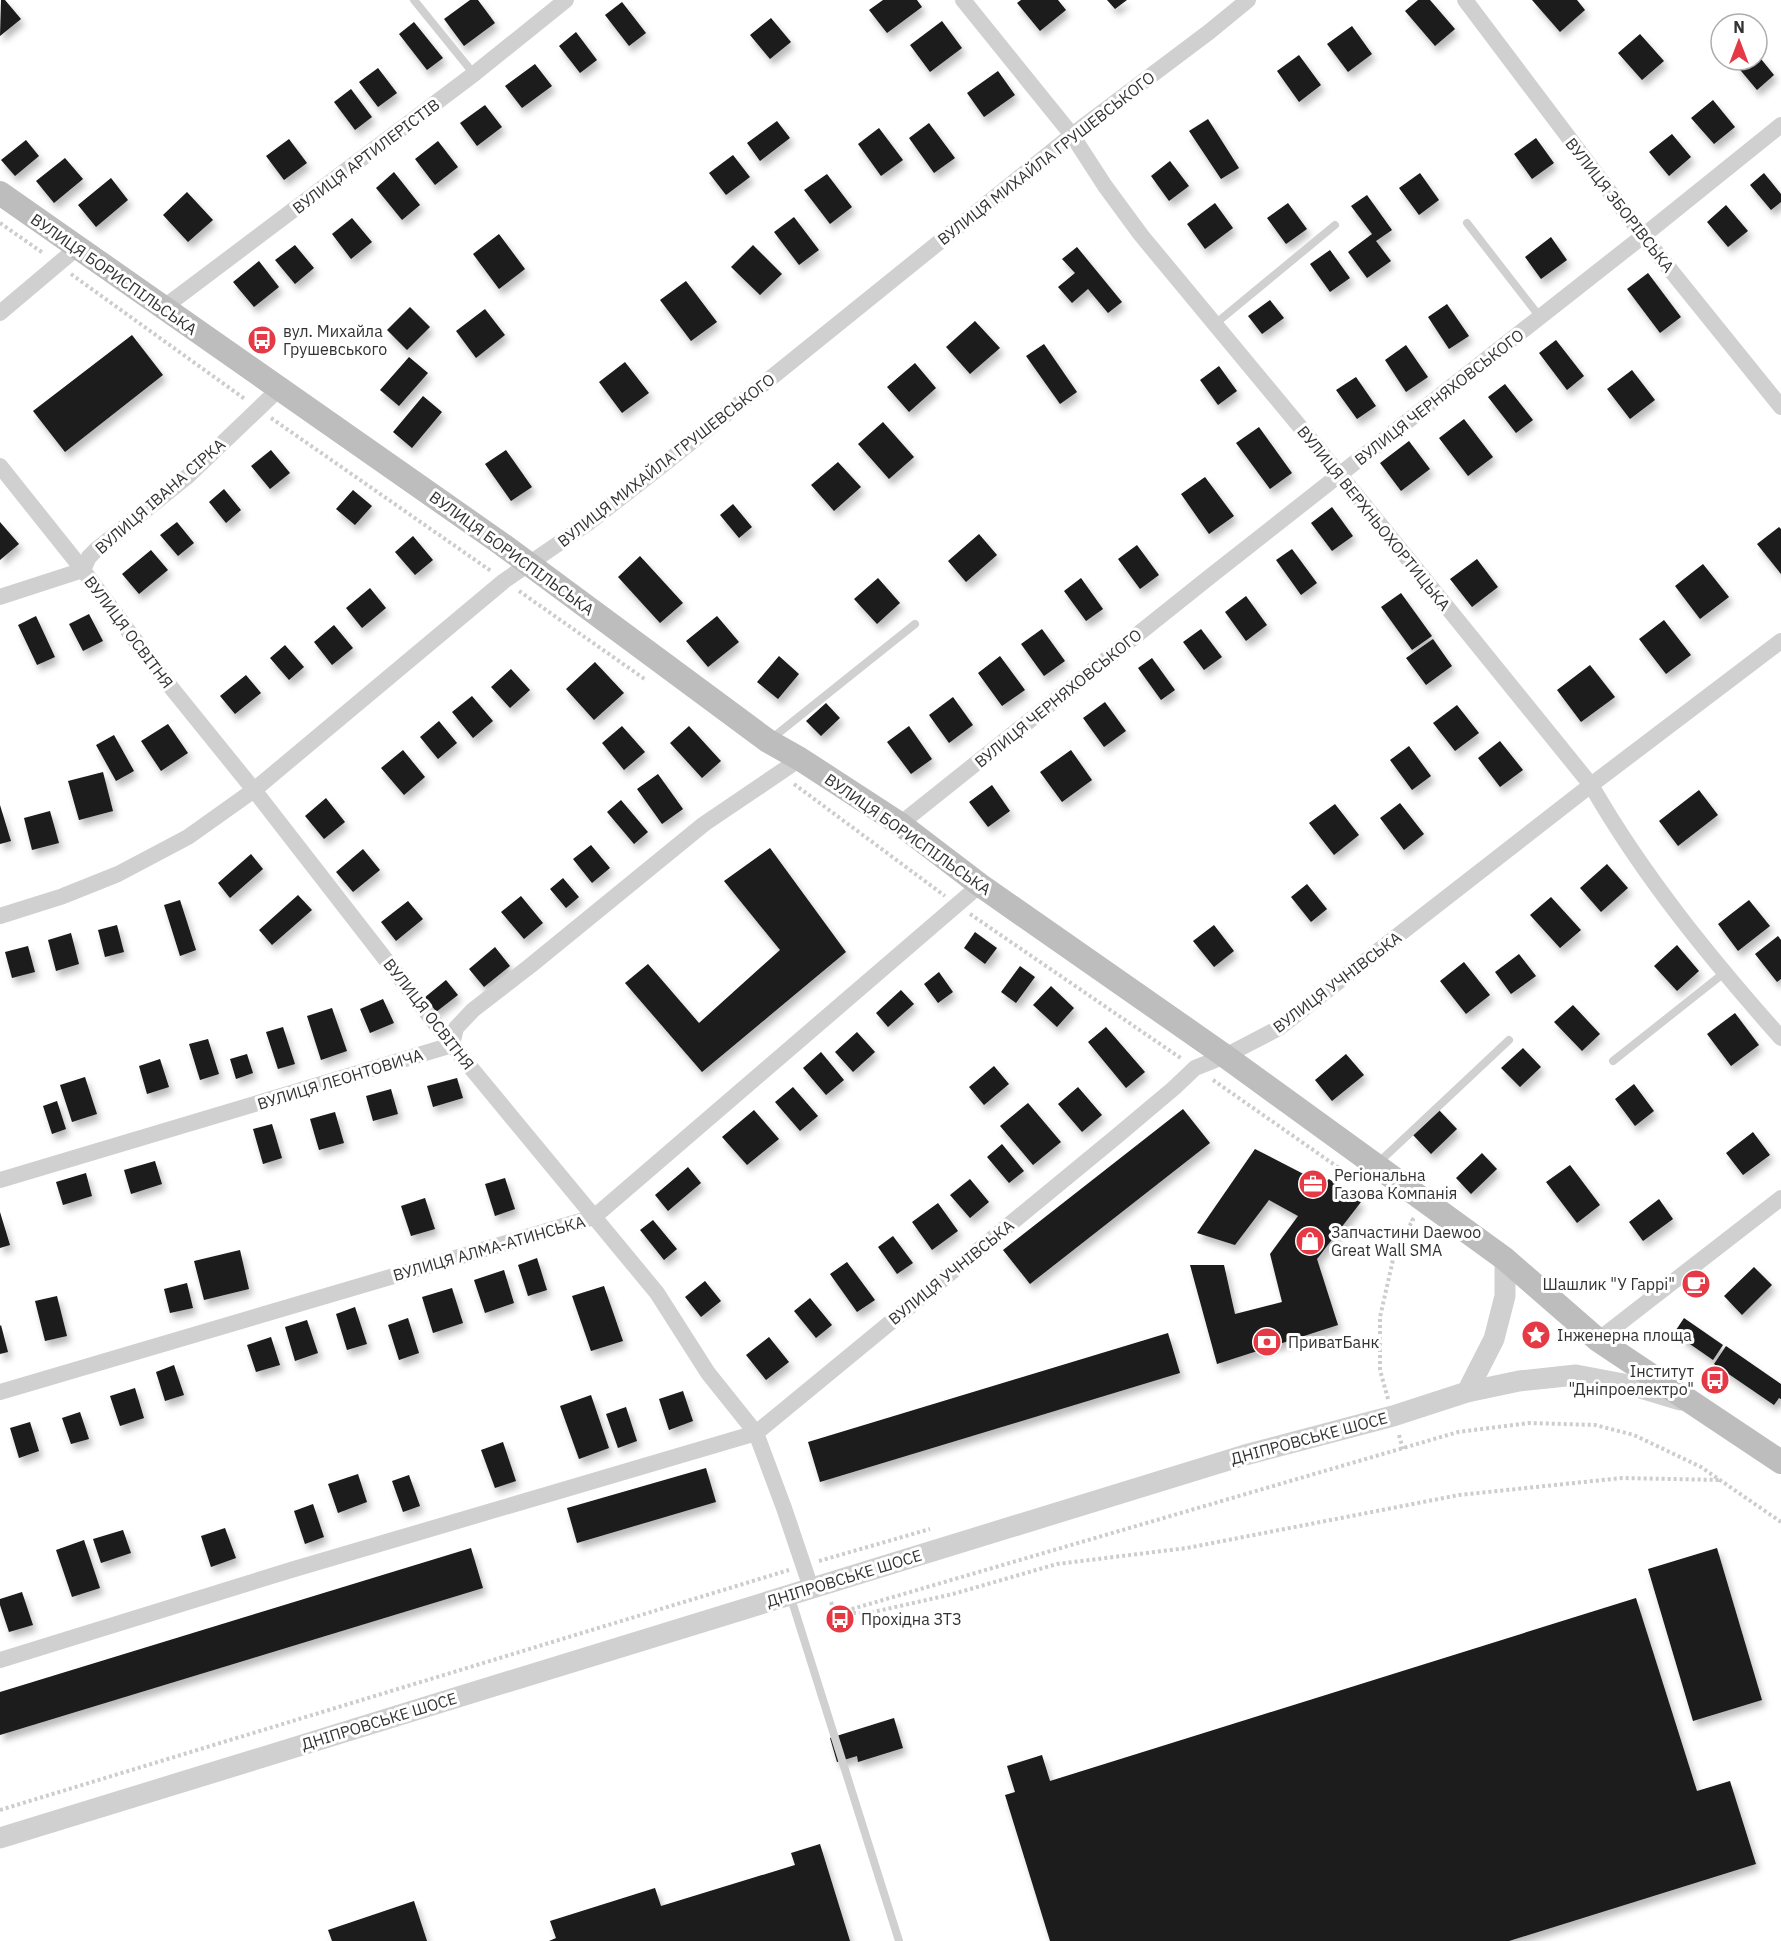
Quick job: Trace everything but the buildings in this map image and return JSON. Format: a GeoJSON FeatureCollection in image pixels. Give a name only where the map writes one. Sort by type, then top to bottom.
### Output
{"type":"FeatureCollection","features":[{"type":"Feature","properties":{"kind":"main road","name":"ВУЛИЦЯ БОРИСПІЛЬСЬКА"},"geometry":{"type":"LineString","coordinates":[[0,193],[494,538],[768,741],[900,824],[980,885],[1225,1056],[1505,1259],[1598,1340],[1781,1462]]}},
{"type":"Feature","properties":{"kind":"street","name":"ВУЛИЦЯ АРТИЛЕРІСТІВ"},"geometry":{"type":"LineString","coordinates":[[163,308],[474,74],[566,0]]}},
{"type":"Feature","properties":{"kind":"street","name":"ВУЛИЦЯ ВЕРХНЬОХОРТИЦЬКА"},"geometry":{"type":"LineString","coordinates":[[963,0],[1072,135],[1105,186],[1141,235],[1340,475],[1591,785],[1615,827],[1724,974],[1781,1038]]}},
{"type":"Feature","properties":{"kind":"street","name":"ВУЛИЦЯ МИХАЙЛА ГРУШЕВСЬКОГО"},"geometry":{"type":"LineString","coordinates":[[0,916],[63,896],[118,874],[188,837],[254,789],[504,580],[587,524],[668,461],[1072,135],[1248,0]]}},
{"type":"Feature","properties":{"kind":"street","name":"ВУЛИЦЯ ЗБОРІВСЬКА"},"geometry":{"type":"LineString","coordinates":[[1465,0],[1643,236],[1781,407]]}},
{"type":"Feature","properties":{"kind":"street","name":"ВУЛИЦЯ ЧЕРНЯХОВСЬКОГО"},"geometry":{"type":"LineString","coordinates":[[900,824],[1781,125]]}},
{"type":"Feature","properties":{"kind":"street"},"geometry":{"type":"LineString","coordinates":[[0,313],[77,248]]}},
{"type":"Feature","properties":{"kind":"street","name":"ВУЛИЦЯ ІВАНА СІРКА"},"geometry":{"type":"LineString","coordinates":[[0,597],[83,570],[89,557],[97,549],[188,476],[279,389]]}},
{"type":"Feature","properties":{"kind":"street","name":"ВУЛИЦЯ ОСВІТНЯ"},"geometry":{"type":"LineString","coordinates":[[0,466],[452,1045],[657,1293],[708,1373],[756,1433],[811,1563],[818,1586]]}},
{"type":"Feature","properties":{"kind":"street","name":"ВУЛИЦЯ УЧНІВСЬКА"},"geometry":{"type":"LineString","coordinates":[[756,1433],[1117,1136],[1195,1068],[1280,1029],[1591,785],[1781,641]]}},
{"type":"Feature","properties":{"kind":"street"},"geometry":{"type":"LineString","coordinates":[[452,1045],[456,1028],[473,1010],[704,824],[800,759]]}},
{"type":"Feature","properties":{"kind":"street","name":"ВУЛИЦЯ АЛМА-АТИНСЬКА"},"geometry":{"type":"LineString","coordinates":[[0,1392],[594,1217],[980,885]]}},
{"type":"Feature","properties":{"kind":"street","name":"ВУЛИЦЯ ЛЕОНТОВИЧА"},"geometry":{"type":"LineString","coordinates":[[0,1180],[452,1045]]}},
{"type":"Feature","properties":{"kind":"street"},"geometry":{"type":"LineString","coordinates":[[1598,1340],[1781,1198]]}},
{"type":"Feature","properties":{"kind":"street"},"geometry":{"type":"LineString","coordinates":[[1467,1392],[1494,1339],[1505,1296],[1505,1259]]}},
{"type":"Feature","properties":{"kind":"street","name":"ДНІПРОВСЬКЕ ШОСЕ"},"geometry":{"type":"LineString","coordinates":[[0,1838],[1245,1455],[1393,1416],[1467,1392],[1519,1381],[1576,1375],[1635,1386],[1694,1404]]}},
{"type":"Feature","properties":{"kind":"street"},"geometry":{"type":"LineString","coordinates":[[0,1660],[291,1570],[756,1433]]}},
{"type":"Feature","properties":{"kind":"lane"},"geometry":{"type":"LineString","coordinates":[[414,0],[474,74]]}},
{"type":"Feature","properties":{"kind":"lane"},"geometry":{"type":"LineString","coordinates":[[1467,223],[1540,317]]}},
{"type":"Feature","properties":{"kind":"lane"},"geometry":{"type":"LineString","coordinates":[[1215,324],[1335,225]]}},
{"type":"Feature","properties":{"kind":"lane"},"geometry":{"type":"LineString","coordinates":[[768,741],[915,624]]}},
{"type":"Feature","properties":{"kind":"lane"},"geometry":{"type":"LineString","coordinates":[[1613,1061],[1724,974]]}},
{"type":"Feature","properties":{"kind":"lane"},"geometry":{"type":"LineString","coordinates":[[1377,1165],[1509,1040]]}},
{"type":"Feature","properties":{"kind":"lane"},"geometry":{"type":"LineString","coordinates":[[790,1594],[899,1941]]}},
{"type":"Feature","properties":{"kind":"path"},"geometry":{"type":"LineString","coordinates":[[0,223],[258,409],[646,680]]}},
{"type":"Feature","properties":{"kind":"path"},"geometry":{"type":"LineString","coordinates":[[779,773],[957,905],[1365,1187]]}},
{"type":"Feature","properties":{"kind":"path"},"geometry":{"type":"LineString","coordinates":[[1402,1449],[1380,1370],[1380,1317],[1395,1251],[1413,1220],[1403,1213]]}},
{"type":"Feature","properties":{"kind":"path"},"geometry":{"type":"LineString","coordinates":[[835,1614],[1458,1432],[1529,1423],[1595,1425],[1634,1435],[1701,1467],[1781,1522]]}},
{"type":"Feature","properties":{"kind":"path"},"geometry":{"type":"LineString","coordinates":[[835,1614],[868,1612],[953,1594],[1057,1564],[1187,1548],[1459,1495],[1622,1478],[1720,1480]]}},
{"type":"Feature","properties":{"kind":"path"},"geometry":{"type":"LineString","coordinates":[[0,1810],[932,1528]]}},
{"type":"Feature","properties":{"kind":"path"},"geometry":{"type":"LineString","coordinates":[[811,1563],[818,1586],[835,1614]]}},
{"type":"Feature","properties":{"kind":"place","name":"вул. Михайла Грушевського"},"geometry":{"type":"Point","coordinates":[262,340]}},
{"type":"Feature","properties":{"kind":"place","name":"Регіональна Газова Компанія"},"geometry":{"type":"Point","coordinates":[1313,1184]}},
{"type":"Feature","properties":{"kind":"place","name":"Запчастини Daewoo Great Wall SMA"},"geometry":{"type":"Point","coordinates":[1310,1241]}},
{"type":"Feature","properties":{"kind":"place","name":"Шашлик \"У Гаррі\""},"geometry":{"type":"Point","coordinates":[1696,1284]}},
{"type":"Feature","properties":{"kind":"place","name":"Інженерна площа"},"geometry":{"type":"Point","coordinates":[1536,1335]}},
{"type":"Feature","properties":{"kind":"place","name":"ПриватБанк"},"geometry":{"type":"Point","coordinates":[1267,1342]}},
{"type":"Feature","properties":{"kind":"place","name":"Інститут \"Дніпроелектро\""},"geometry":{"type":"Point","coordinates":[1715,1380]}},
{"type":"Feature","properties":{"kind":"place","name":"Прохідна ЗТЗ"},"geometry":{"type":"Point","coordinates":[840,1619]}}]}
